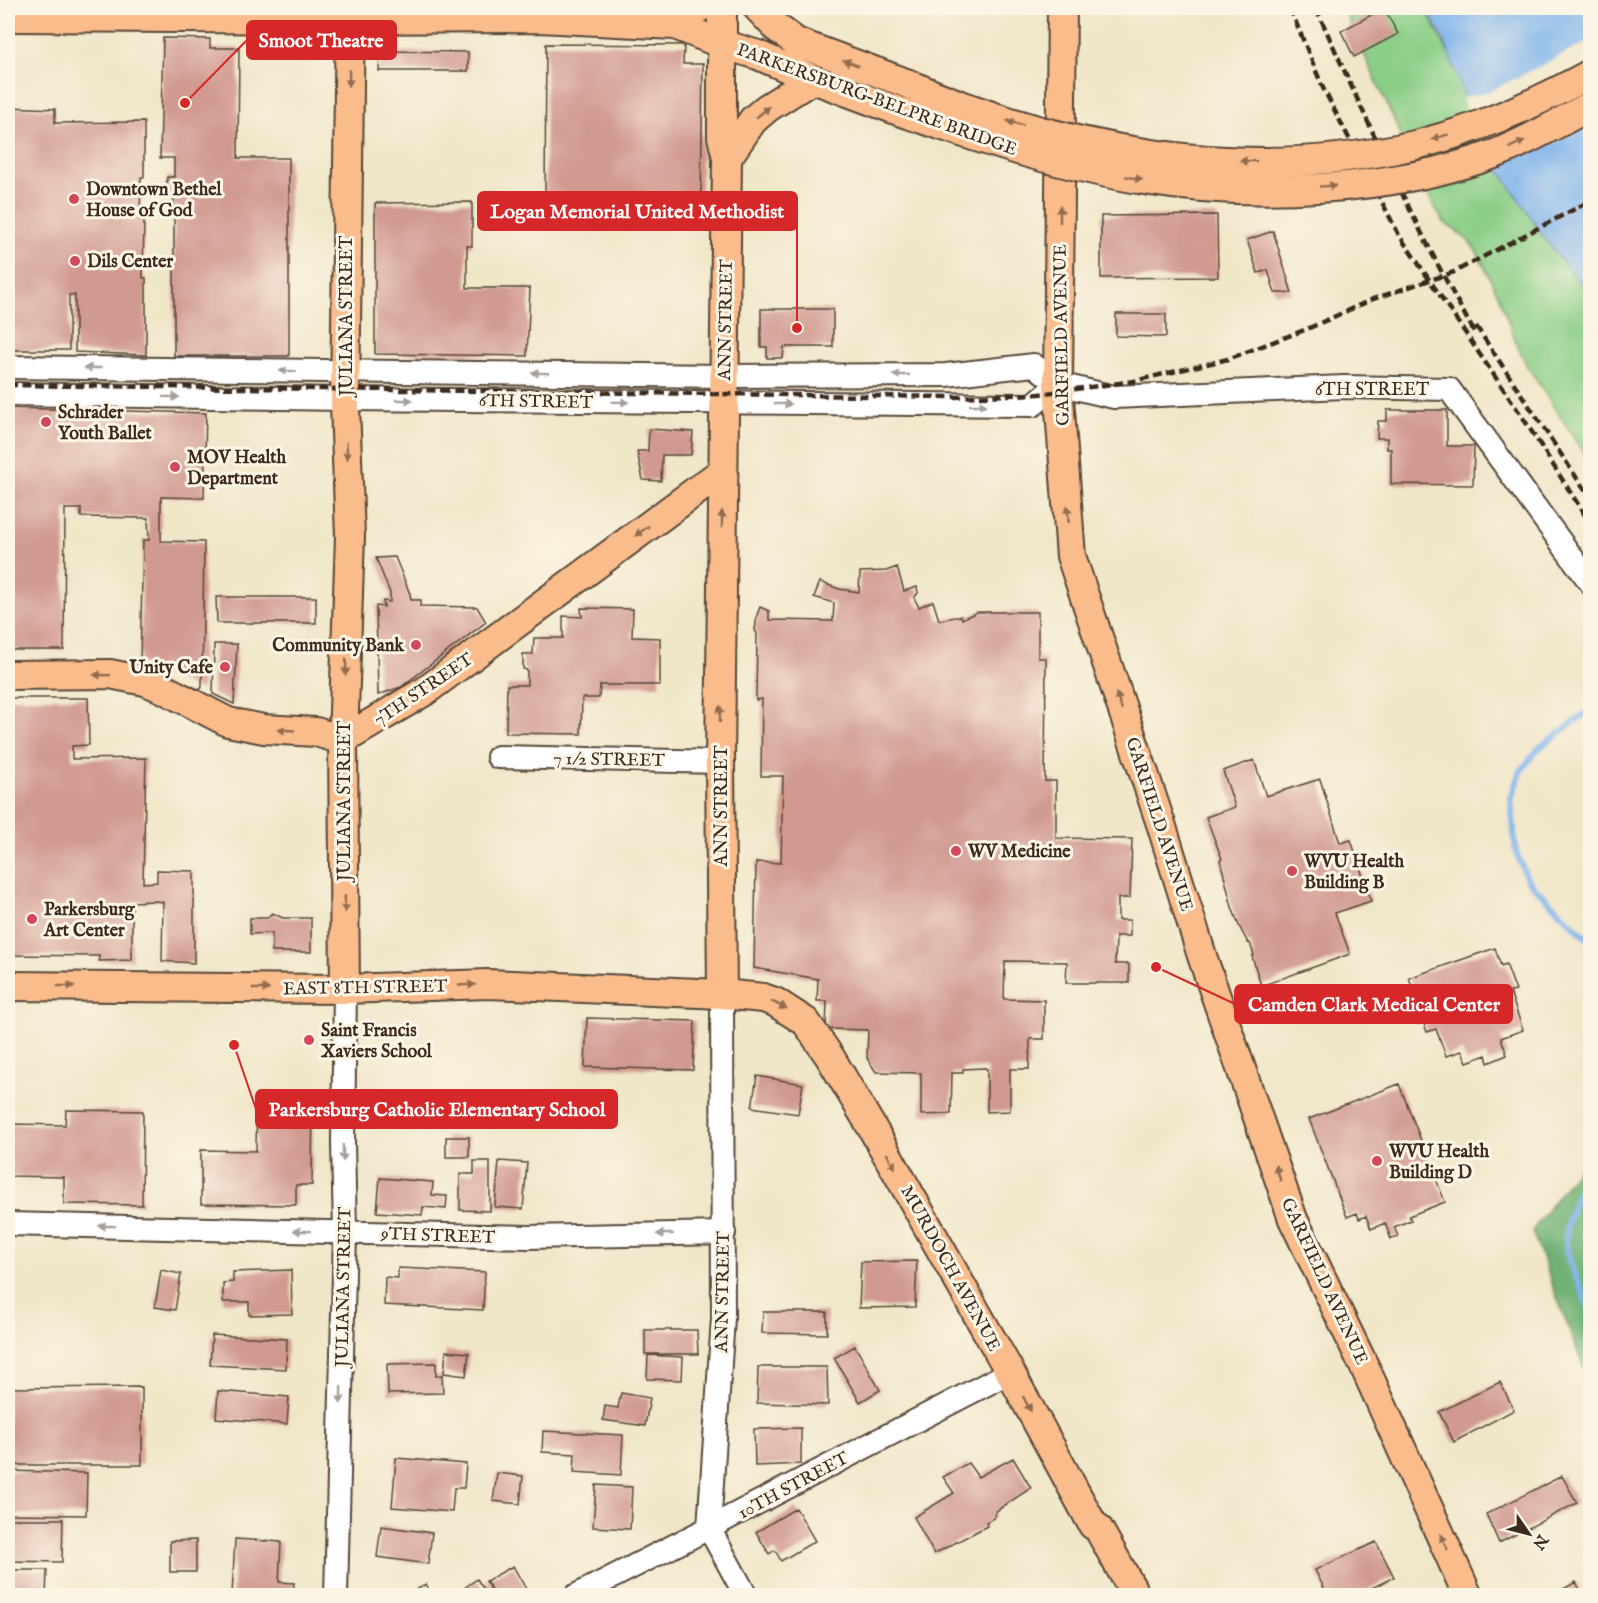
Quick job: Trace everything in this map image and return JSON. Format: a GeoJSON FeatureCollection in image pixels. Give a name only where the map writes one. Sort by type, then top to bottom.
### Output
{"type":"FeatureCollection","features":[{"type":"Feature","properties":{"kind":"main road"},"geometry":{"type":"LineString","coordinates":[[675,25],[694,9],[699,8]]}},
{"type":"Feature","properties":{"kind":"main road","name":"ANN STREET"},"geometry":{"type":"LineString","coordinates":[[722,8],[722,137],[727,158],[720,762],[722,994]]}},
{"type":"Feature","properties":{"kind":"main road","name":"PARKERSBURG–BELPRE BRIDGE"},"geometry":{"type":"LineString","coordinates":[[758,8],[777,28],[796,42],[906,83],[957,105],[1077,141],[1190,159],[1285,162],[1365,155],[1416,145],[1512,113],[1590,74]]}},
{"type":"Feature","properties":{"kind":"main road","name":"GARFIELD AVENUE"},"geometry":{"type":"LineString","coordinates":[[1062,8],[1058,384],[1071,556],[1162,827],[1202,956],[1293,1219],[1366,1370],[1468,1596]]}},
{"type":"Feature","properties":{"kind":"main road","name":"PARKERSBURG–BELPRE BRIDGE"},"geometry":{"type":"LineString","coordinates":[[8,17],[350,14],[540,18],[675,25],[896,110],[1004,146],[1144,180],[1259,190],[1361,184],[1431,172],[1498,152],[1590,106]]}},
{"type":"Feature","properties":{"kind":"main road","name":"JULIANA STREET"},"geometry":{"type":"LineString","coordinates":[[345,989],[343,740],[350,536],[346,386],[350,14]]}},
{"type":"Feature","properties":{"kind":"main road"},"geometry":{"type":"LineString","coordinates":[[727,158],[753,120],[767,108],[813,79]]}},
{"type":"Feature","properties":{"kind":"main road","name":"7TH STREET"},"geometry":{"type":"LineString","coordinates":[[343,740],[425,691],[723,471]]}},
{"type":"Feature","properties":{"kind":"main road"},"geometry":{"type":"LineString","coordinates":[[8,675],[110,675],[145,681],[228,722],[264,729],[316,732],[343,740]]}},
{"type":"Feature","properties":{"kind":"main road"},"geometry":{"type":"LineString","coordinates":[[680,992],[703,971],[722,941]]}},
{"type":"Feature","properties":{"kind":"main road","name":"EAST 8TH STREET"},"geometry":{"type":"LineString","coordinates":[[8,986],[345,989],[488,984],[722,994]]}},
{"type":"Feature","properties":{"kind":"main road","name":"MURDOCH AVENUE"},"geometry":{"type":"LineString","coordinates":[[722,994],[763,998],[775,1002],[806,1022],[819,1040],[871,1126],[1010,1372],[1093,1525],[1098,1528],[1136,1596]]}},
{"type":"Feature","properties":{"kind":"street","name":"6TH STREET"},"geometry":{"type":"LineString","coordinates":[[724,390],[946,375],[1034,365],[1058,384],[1114,397],[1344,387],[1449,389],[1590,582]]}},
{"type":"Feature","properties":{"kind":"street","name":"6TH STREET"},"geometry":{"type":"LineString","coordinates":[[8,367],[346,386]]}},
{"type":"Feature","properties":{"kind":"street","name":"6TH STREET"},"geometry":{"type":"LineString","coordinates":[[8,394],[346,386],[724,390],[1033,405],[1058,384]]}},
{"type":"Feature","properties":{"kind":"street","name":"7 1/2 STREET"},"geometry":{"type":"LineString","coordinates":[[498,757],[720,762]]}},
{"type":"Feature","properties":{"kind":"street","name":"JULIANA STREET"},"geometry":{"type":"LineString","coordinates":[[336,1596],[345,1232],[343,1143],[345,989]]}},
{"type":"Feature","properties":{"kind":"street","name":"ANN STREET"},"geometry":{"type":"LineString","coordinates":[[709,1528],[723,1318],[722,994]]}},
{"type":"Feature","properties":{"kind":"street","name":"9TH STREET"},"geometry":{"type":"LineString","coordinates":[[8,1224],[528,1237],[724,1233]]}},
{"type":"Feature","properties":{"kind":"street","name":"10TH STREET"},"geometry":{"type":"LineString","coordinates":[[575,1596],[1010,1372]]}},
{"type":"Feature","properties":{"kind":"street"},"geometry":{"type":"LineString","coordinates":[[709,1528],[746,1596]]}},
{"type":"Feature","properties":{"kind":"green space"},"geometry":{"type":"Polygon","coordinates":[[[1343,8],[1425,8],[1547,242],[1590,295],[1590,462],[1527,366],[1498,294],[1477,252],[1468,240],[1445,223],[1433,205],[1343,8]]]}},
{"type":"Feature","properties":{"kind":"green space"},"geometry":{"type":"Polygon","coordinates":[[[1590,1122],[1590,1385],[1532,1231],[1580,1166],[1590,1122]]]}},
{"type":"Feature","properties":{"kind":"water"},"geometry":{"type":"Polygon","coordinates":[[[1425,8],[1590,8],[1590,295],[1547,242],[1482,144],[1443,38],[1425,8]]]}},
{"type":"Feature","properties":{"kind":"pier"},"geometry":{"type":"Polygon","coordinates":[[[1590,41],[1590,125],[1554,143],[1493,165],[1480,145],[1462,99],[1492,90],[1590,41]]]}},
{"type":"Feature","properties":{"kind":"building"},"geometry":{"type":"Polygon","coordinates":[[[1384,8],[1398,34],[1354,57],[1341,31],[1384,8]]]}},
{"type":"Feature","properties":{"kind":"building"},"geometry":{"type":"Polygon","coordinates":[[[163,38],[210,39],[210,48],[239,48],[238,158],[289,158],[289,356],[174,356],[174,196],[166,196],[167,177],[174,177],[174,158],[160,158],[163,38]]]}},
{"type":"Feature","properties":{"kind":"building"},"geometry":{"type":"Polygon","coordinates":[[[546,44],[684,45],[683,64],[703,64],[701,201],[545,200],[546,44]]]}},
{"type":"Feature","properties":{"kind":"building"},"geometry":{"type":"Polygon","coordinates":[[[380,51],[468,52],[468,71],[379,71],[380,51]]]}},
{"type":"Feature","properties":{"kind":"building"},"geometry":{"type":"Polygon","coordinates":[[[8,107],[55,109],[55,123],[144,122],[144,177],[141,177],[140,220],[144,220],[143,278],[146,278],[146,355],[75,352],[75,295],[69,295],[69,350],[8,350],[8,107]]]}},
{"type":"Feature","properties":{"kind":"building"},"geometry":{"type":"Polygon","coordinates":[[[472,202],[472,246],[467,246],[467,288],[530,288],[527,356],[375,354],[375,203],[472,202]]]}},
{"type":"Feature","properties":{"kind":"building"},"geometry":{"type":"Polygon","coordinates":[[[1217,215],[1218,277],[1101,278],[1101,216],[1217,215]]]}},
{"type":"Feature","properties":{"kind":"building"},"geometry":{"type":"Polygon","coordinates":[[[1273,231],[1292,293],[1275,293],[1268,270],[1258,273],[1247,240],[1273,231]]]}},
{"type":"Feature","properties":{"kind":"building"},"geometry":{"type":"Polygon","coordinates":[[[761,309],[833,309],[833,347],[784,347],[783,358],[767,358],[767,347],[761,347],[761,309]]]}},
{"type":"Feature","properties":{"kind":"building"},"geometry":{"type":"Polygon","coordinates":[[[1116,314],[1166,314],[1166,337],[1116,336],[1116,314]]]}},
{"type":"Feature","properties":{"kind":"building"},"geometry":{"type":"Polygon","coordinates":[[[8,408],[206,413],[204,498],[161,497],[161,541],[204,542],[202,687],[200,690],[140,662],[143,540],[149,540],[148,518],[81,517],[81,509],[65,509],[64,650],[8,650],[8,408]]]}},
{"type":"Feature","properties":{"kind":"building"},"geometry":{"type":"Polygon","coordinates":[[[1387,410],[1447,410],[1447,446],[1474,446],[1473,485],[1391,484],[1391,449],[1387,449],[1387,438],[1377,438],[1378,421],[1387,421],[1387,410]]]}},
{"type":"Feature","properties":{"kind":"building"},"geometry":{"type":"Polygon","coordinates":[[[649,429],[693,432],[691,455],[662,455],[661,481],[643,480],[637,451],[648,451],[649,429]]]}},
{"type":"Feature","properties":{"kind":"building","name":"Community Bank"},"geometry":{"type":"Polygon","coordinates":[[[395,557],[411,600],[421,600],[420,606],[477,607],[486,622],[401,687],[378,695],[376,606],[384,607],[383,601],[390,602],[390,593],[376,558],[395,557]]]}},
{"type":"Feature","properties":{"kind":"building","name":"WV Medicine"},"geometry":{"type":"Polygon","coordinates":[[[897,567],[904,591],[917,587],[918,593],[914,598],[919,607],[933,601],[939,620],[961,616],[962,619],[977,612],[1038,612],[1038,658],[1046,658],[1045,781],[1056,781],[1056,838],[1132,839],[1130,898],[1118,898],[1118,920],[1130,920],[1130,936],[1116,936],[1115,964],[1129,964],[1129,983],[1066,983],[1067,962],[1005,961],[1004,999],[1044,1000],[1044,1039],[1030,1039],[1029,1069],[1010,1069],[1010,1111],[987,1112],[987,1069],[985,1068],[963,1069],[963,1073],[952,1073],[951,1114],[921,1115],[921,1073],[876,1072],[867,1058],[868,1030],[826,1029],[827,1001],[817,1001],[818,979],[754,968],[756,862],[781,863],[783,776],[761,776],[762,699],[756,700],[757,634],[755,630],[757,615],[760,607],[769,611],[769,620],[833,621],[834,603],[814,597],[820,582],[839,589],[859,592],[860,572],[886,571],[897,567]]]}},
{"type":"Feature","properties":{"kind":"building"},"geometry":{"type":"Polygon","coordinates":[[[216,597],[316,597],[316,623],[217,623],[216,597]]]}},
{"type":"Feature","properties":{"kind":"building"},"geometry":{"type":"Polygon","coordinates":[[[581,608],[633,609],[632,637],[660,638],[660,685],[600,685],[599,698],[582,698],[581,734],[506,733],[507,685],[527,685],[527,670],[523,669],[523,654],[533,654],[534,638],[563,638],[563,616],[582,617],[581,608]]]}},
{"type":"Feature","properties":{"kind":"building","name":"Unity Cafe"},"geometry":{"type":"Polygon","coordinates":[[[214,644],[237,644],[234,704],[213,694],[214,644]]]}},
{"type":"Feature","properties":{"kind":"building"},"geometry":{"type":"Polygon","coordinates":[[[8,698],[88,698],[89,745],[72,746],[72,759],[146,758],[143,883],[157,882],[157,870],[194,871],[194,963],[162,961],[163,902],[155,901],[132,902],[132,960],[99,961],[99,956],[8,955],[8,698]]]}},
{"type":"Feature","properties":{"kind":"building","name":"WVU Health Building B"},"geometry":{"type":"Polygon","coordinates":[[[1254,760],[1266,796],[1320,779],[1340,843],[1351,840],[1371,901],[1335,913],[1350,954],[1261,986],[1250,943],[1239,926],[1232,907],[1220,860],[1222,859],[1206,817],[1235,807],[1223,771],[1254,760]]]}},
{"type":"Feature","properties":{"kind":"building"},"geometry":{"type":"Polygon","coordinates":[[[272,913],[283,918],[311,918],[311,952],[272,952],[272,933],[250,934],[250,918],[267,918],[272,913]]]}},
{"type":"Feature","properties":{"kind":"building"},"geometry":{"type":"Polygon","coordinates":[[[1495,948],[1501,966],[1506,964],[1516,991],[1510,992],[1523,1030],[1501,1038],[1507,1055],[1488,1063],[1486,1055],[1467,1062],[1462,1051],[1446,1056],[1436,1029],[1427,1032],[1423,1021],[1418,1024],[1415,1013],[1407,1016],[1399,995],[1413,990],[1409,978],[1495,948]]]}},
{"type":"Feature","properties":{"kind":"building"},"geometry":{"type":"Polygon","coordinates":[[[587,1018],[695,1021],[693,1070],[585,1067],[587,1018]]]}},
{"type":"Feature","properties":{"kind":"building"},"geometry":{"type":"Polygon","coordinates":[[[757,1076],[803,1084],[798,1114],[752,1107],[757,1076]]]}},
{"type":"Feature","properties":{"kind":"building","name":"WVU Health Building D"},"geometry":{"type":"Polygon","coordinates":[[[1399,1084],[1445,1202],[1409,1216],[1411,1220],[1394,1227],[1398,1236],[1391,1239],[1385,1223],[1371,1229],[1366,1216],[1359,1219],[1357,1213],[1347,1217],[1309,1119],[1399,1084]]]}},
{"type":"Feature","properties":{"kind":"building"},"geometry":{"type":"Polygon","coordinates":[[[257,1094],[313,1094],[312,1185],[296,1185],[296,1205],[201,1204],[201,1150],[256,1151],[257,1094]]]}},
{"type":"Feature","properties":{"kind":"building"},"geometry":{"type":"Polygon","coordinates":[[[66,1110],[143,1111],[142,1205],[64,1204],[64,1177],[9,1176],[10,1124],[65,1125],[66,1110]]]}},
{"type":"Feature","properties":{"kind":"building"},"geometry":{"type":"Polygon","coordinates":[[[446,1137],[469,1137],[469,1157],[446,1157],[446,1137]]]}},
{"type":"Feature","properties":{"kind":"building"},"geometry":{"type":"Polygon","coordinates":[[[474,1161],[490,1161],[490,1211],[460,1210],[460,1174],[474,1174],[474,1161]]]}},
{"type":"Feature","properties":{"kind":"building"},"geometry":{"type":"Polygon","coordinates":[[[499,1161],[527,1163],[523,1209],[495,1207],[499,1161]]]}},
{"type":"Feature","properties":{"kind":"building"},"geometry":{"type":"Polygon","coordinates":[[[380,1178],[433,1182],[432,1195],[447,1196],[446,1209],[423,1207],[422,1215],[377,1212],[380,1178]]]}},
{"type":"Feature","properties":{"kind":"building"},"geometry":{"type":"Polygon","coordinates":[[[917,1261],[915,1307],[859,1308],[861,1262],[917,1261]]]}},
{"type":"Feature","properties":{"kind":"building"},"geometry":{"type":"Polygon","coordinates":[[[398,1268],[485,1272],[483,1310],[384,1305],[385,1277],[398,1278],[398,1268]]]}},
{"type":"Feature","properties":{"kind":"building"},"geometry":{"type":"Polygon","coordinates":[[[161,1270],[181,1274],[175,1310],[155,1307],[161,1270]]]}},
{"type":"Feature","properties":{"kind":"building"},"geometry":{"type":"Polygon","coordinates":[[[291,1270],[292,1314],[249,1315],[249,1302],[223,1302],[223,1283],[233,1282],[233,1272],[291,1270]]]}},
{"type":"Feature","properties":{"kind":"building"},"geometry":{"type":"Polygon","coordinates":[[[763,1312],[827,1312],[827,1334],[762,1333],[763,1312]]]}},
{"type":"Feature","properties":{"kind":"building"},"geometry":{"type":"Polygon","coordinates":[[[645,1330],[697,1330],[698,1354],[645,1354],[645,1330]]]}},
{"type":"Feature","properties":{"kind":"building"},"geometry":{"type":"Polygon","coordinates":[[[212,1335],[287,1339],[286,1369],[210,1365],[212,1335]]]}},
{"type":"Feature","properties":{"kind":"building"},"geometry":{"type":"Polygon","coordinates":[[[855,1346],[880,1390],[860,1402],[834,1358],[855,1346]]]}},
{"type":"Feature","properties":{"kind":"building"},"geometry":{"type":"Polygon","coordinates":[[[446,1351],[469,1353],[466,1376],[444,1373],[446,1351]]]}},
{"type":"Feature","properties":{"kind":"building"},"geometry":{"type":"Polygon","coordinates":[[[648,1355],[683,1357],[682,1380],[647,1379],[648,1355]]]}},
{"type":"Feature","properties":{"kind":"building"},"geometry":{"type":"Polygon","coordinates":[[[436,1363],[436,1376],[442,1375],[443,1393],[388,1394],[387,1364],[436,1363]]]}},
{"type":"Feature","properties":{"kind":"building"},"geometry":{"type":"Polygon","coordinates":[[[758,1367],[827,1367],[828,1405],[757,1403],[758,1367]]]}},
{"type":"Feature","properties":{"kind":"building"},"geometry":{"type":"Polygon","coordinates":[[[1500,1382],[1514,1410],[1454,1442],[1439,1412],[1500,1382]]]}},
{"type":"Feature","properties":{"kind":"building"},"geometry":{"type":"Polygon","coordinates":[[[142,1387],[142,1465],[8,1465],[8,1388],[142,1387]]]}},
{"type":"Feature","properties":{"kind":"building"},"geometry":{"type":"Polygon","coordinates":[[[218,1391],[289,1397],[287,1424],[216,1418],[218,1391]]]}},
{"type":"Feature","properties":{"kind":"building"},"geometry":{"type":"Polygon","coordinates":[[[621,1393],[650,1398],[645,1426],[603,1420],[605,1406],[618,1408],[621,1393]]]}},
{"type":"Feature","properties":{"kind":"building"},"geometry":{"type":"Polygon","coordinates":[[[801,1428],[801,1464],[755,1466],[754,1429],[801,1428]]]}},
{"type":"Feature","properties":{"kind":"building"},"geometry":{"type":"Polygon","coordinates":[[[543,1431],[623,1435],[621,1475],[574,1472],[575,1454],[542,1452],[543,1431]]]}},
{"type":"Feature","properties":{"kind":"building"},"geometry":{"type":"Polygon","coordinates":[[[396,1458],[466,1464],[464,1488],[454,1488],[452,1512],[392,1507],[396,1458]]]}},
{"type":"Feature","properties":{"kind":"building"},"geometry":{"type":"Polygon","coordinates":[[[1013,1458],[1031,1488],[996,1511],[995,1517],[986,1522],[987,1526],[934,1554],[914,1517],[954,1493],[943,1477],[968,1463],[978,1477],[1013,1458]]]}},
{"type":"Feature","properties":{"kind":"building"},"geometry":{"type":"Polygon","coordinates":[[[8,1471],[87,1473],[86,1515],[8,1514],[8,1471]]]}},
{"type":"Feature","properties":{"kind":"building"},"geometry":{"type":"Polygon","coordinates":[[[497,1473],[523,1476],[520,1504],[493,1501],[497,1473]]]}},
{"type":"Feature","properties":{"kind":"building"},"geometry":{"type":"Polygon","coordinates":[[[1562,1476],[1577,1503],[1499,1543],[1486,1514],[1562,1476]]]}},
{"type":"Feature","properties":{"kind":"building"},"geometry":{"type":"Polygon","coordinates":[[[596,1485],[632,1487],[630,1529],[593,1527],[596,1485]]]}},
{"type":"Feature","properties":{"kind":"building"},"geometry":{"type":"Polygon","coordinates":[[[796,1508],[815,1541],[781,1561],[775,1550],[769,1554],[756,1532],[796,1508]]]}},
{"type":"Feature","properties":{"kind":"building"},"geometry":{"type":"Polygon","coordinates":[[[8,1519],[63,1519],[62,1562],[8,1561],[8,1519]]]}},
{"type":"Feature","properties":{"kind":"building"},"geometry":{"type":"Polygon","coordinates":[[[381,1526],[432,1533],[428,1564],[377,1557],[381,1526]]]}},
{"type":"Feature","properties":{"kind":"building"},"geometry":{"type":"Polygon","coordinates":[[[235,1539],[281,1542],[279,1582],[294,1583],[293,1596],[232,1596],[235,1539]]]}},
{"type":"Feature","properties":{"kind":"building"},"geometry":{"type":"Polygon","coordinates":[[[196,1540],[196,1572],[170,1572],[170,1541],[196,1540]]]}},
{"type":"Feature","properties":{"kind":"building"},"geometry":{"type":"Polygon","coordinates":[[[1376,1542],[1394,1577],[1356,1596],[1328,1596],[1315,1570],[1376,1542]]]}},
{"type":"Feature","properties":{"kind":"building"},"geometry":{"type":"Polygon","coordinates":[[[513,1566],[530,1596],[495,1596],[486,1581],[513,1566]]]}},
{"type":"Feature","properties":{"kind":"building"},"geometry":{"type":"Polygon","coordinates":[[[8,1570],[47,1570],[46,1596],[8,1596],[8,1570]]]}},
{"type":"Feature","properties":{"kind":"building"},"geometry":{"type":"Polygon","coordinates":[[[477,1579],[488,1596],[453,1596],[477,1579]]]}},
{"type":"Feature","properties":{"kind":"building"},"geometry":{"type":"Polygon","coordinates":[[[1576,1582],[1583,1596],[1551,1596],[1576,1582]]]}},
{"type":"Feature","properties":{"kind":"building"},"geometry":{"type":"Polygon","coordinates":[[[426,1584],[432,1596],[406,1596],[426,1584]]]}},
{"type":"Feature","properties":{"kind":"waterway"},"geometry":{"type":"LineString","coordinates":[[1590,710],[1539,748],[1520,772],[1511,799],[1516,852],[1528,881],[1590,941]]}},
{"type":"Feature","properties":{"kind":"waterway"},"geometry":{"type":"LineString","coordinates":[[1590,1173],[1571,1210],[1566,1242],[1571,1266],[1590,1309]]}},
{"type":"Feature","properties":{"kind":"railway"},"geometry":{"type":"LineString","coordinates":[[1290,8],[1323,88],[1399,235],[1525,421],[1590,523]]}},
{"type":"Feature","properties":{"kind":"railway"},"geometry":{"type":"LineString","coordinates":[[1316,8],[1412,214],[1476,335]]}},
{"type":"Feature","properties":{"kind":"railway"},"geometry":{"type":"LineString","coordinates":[[8,385],[953,397],[1039,394],[1134,381],[1228,359],[1307,329],[1373,299],[1454,272],[1590,201]]}},
{"type":"Feature","properties":{"kind":"railway"},"geometry":{"type":"LineString","coordinates":[[1476,326],[1590,498]]}},
{"type":"Feature","properties":{"kind":"place","name":"Smoot Theatre"},"geometry":{"type":"Point","coordinates":[185,103]}},
{"type":"Feature","properties":{"kind":"place","name":"Downtown Bethel House of God"},"geometry":{"type":"Point","coordinates":[74,199]}},
{"type":"Feature","properties":{"kind":"place","name":"Dils Center"},"geometry":{"type":"Point","coordinates":[75,261]}},
{"type":"Feature","properties":{"kind":"place","name":"Logan Memorial United Methodist"},"geometry":{"type":"Point","coordinates":[797,328]}},
{"type":"Feature","properties":{"kind":"place","name":"Schrader Youth Ballet"},"geometry":{"type":"Point","coordinates":[46,422]}},
{"type":"Feature","properties":{"kind":"place","name":"MOV Health Department"},"geometry":{"type":"Point","coordinates":[175,467]}},
{"type":"Feature","properties":{"kind":"place","name":"Community Bank"},"geometry":{"type":"Point","coordinates":[416,645]}},
{"type":"Feature","properties":{"kind":"place","name":"Unity Cafe"},"geometry":{"type":"Point","coordinates":[225,667]}},
{"type":"Feature","properties":{"kind":"place","name":"WV Medicine"},"geometry":{"type":"Point","coordinates":[956,851]}},
{"type":"Feature","properties":{"kind":"place","name":"WVU Health Building B"},"geometry":{"type":"Point","coordinates":[1292,871]}},
{"type":"Feature","properties":{"kind":"place","name":"Parkersburg Art Center"},"geometry":{"type":"Point","coordinates":[32,919]}},
{"type":"Feature","properties":{"kind":"place","name":"Camden Clark Medical Center"},"geometry":{"type":"Point","coordinates":[1156,967]}},
{"type":"Feature","properties":{"kind":"place","name":"Saint Francis Xaviers School"},"geometry":{"type":"Point","coordinates":[309,1040]}},
{"type":"Feature","properties":{"kind":"place","name":"Parkersburg Catholic Elementary School"},"geometry":{"type":"Point","coordinates":[234,1045]}},
{"type":"Feature","properties":{"kind":"place","name":"WVU Health Building D"},"geometry":{"type":"Point","coordinates":[1377,1161]}}]}
